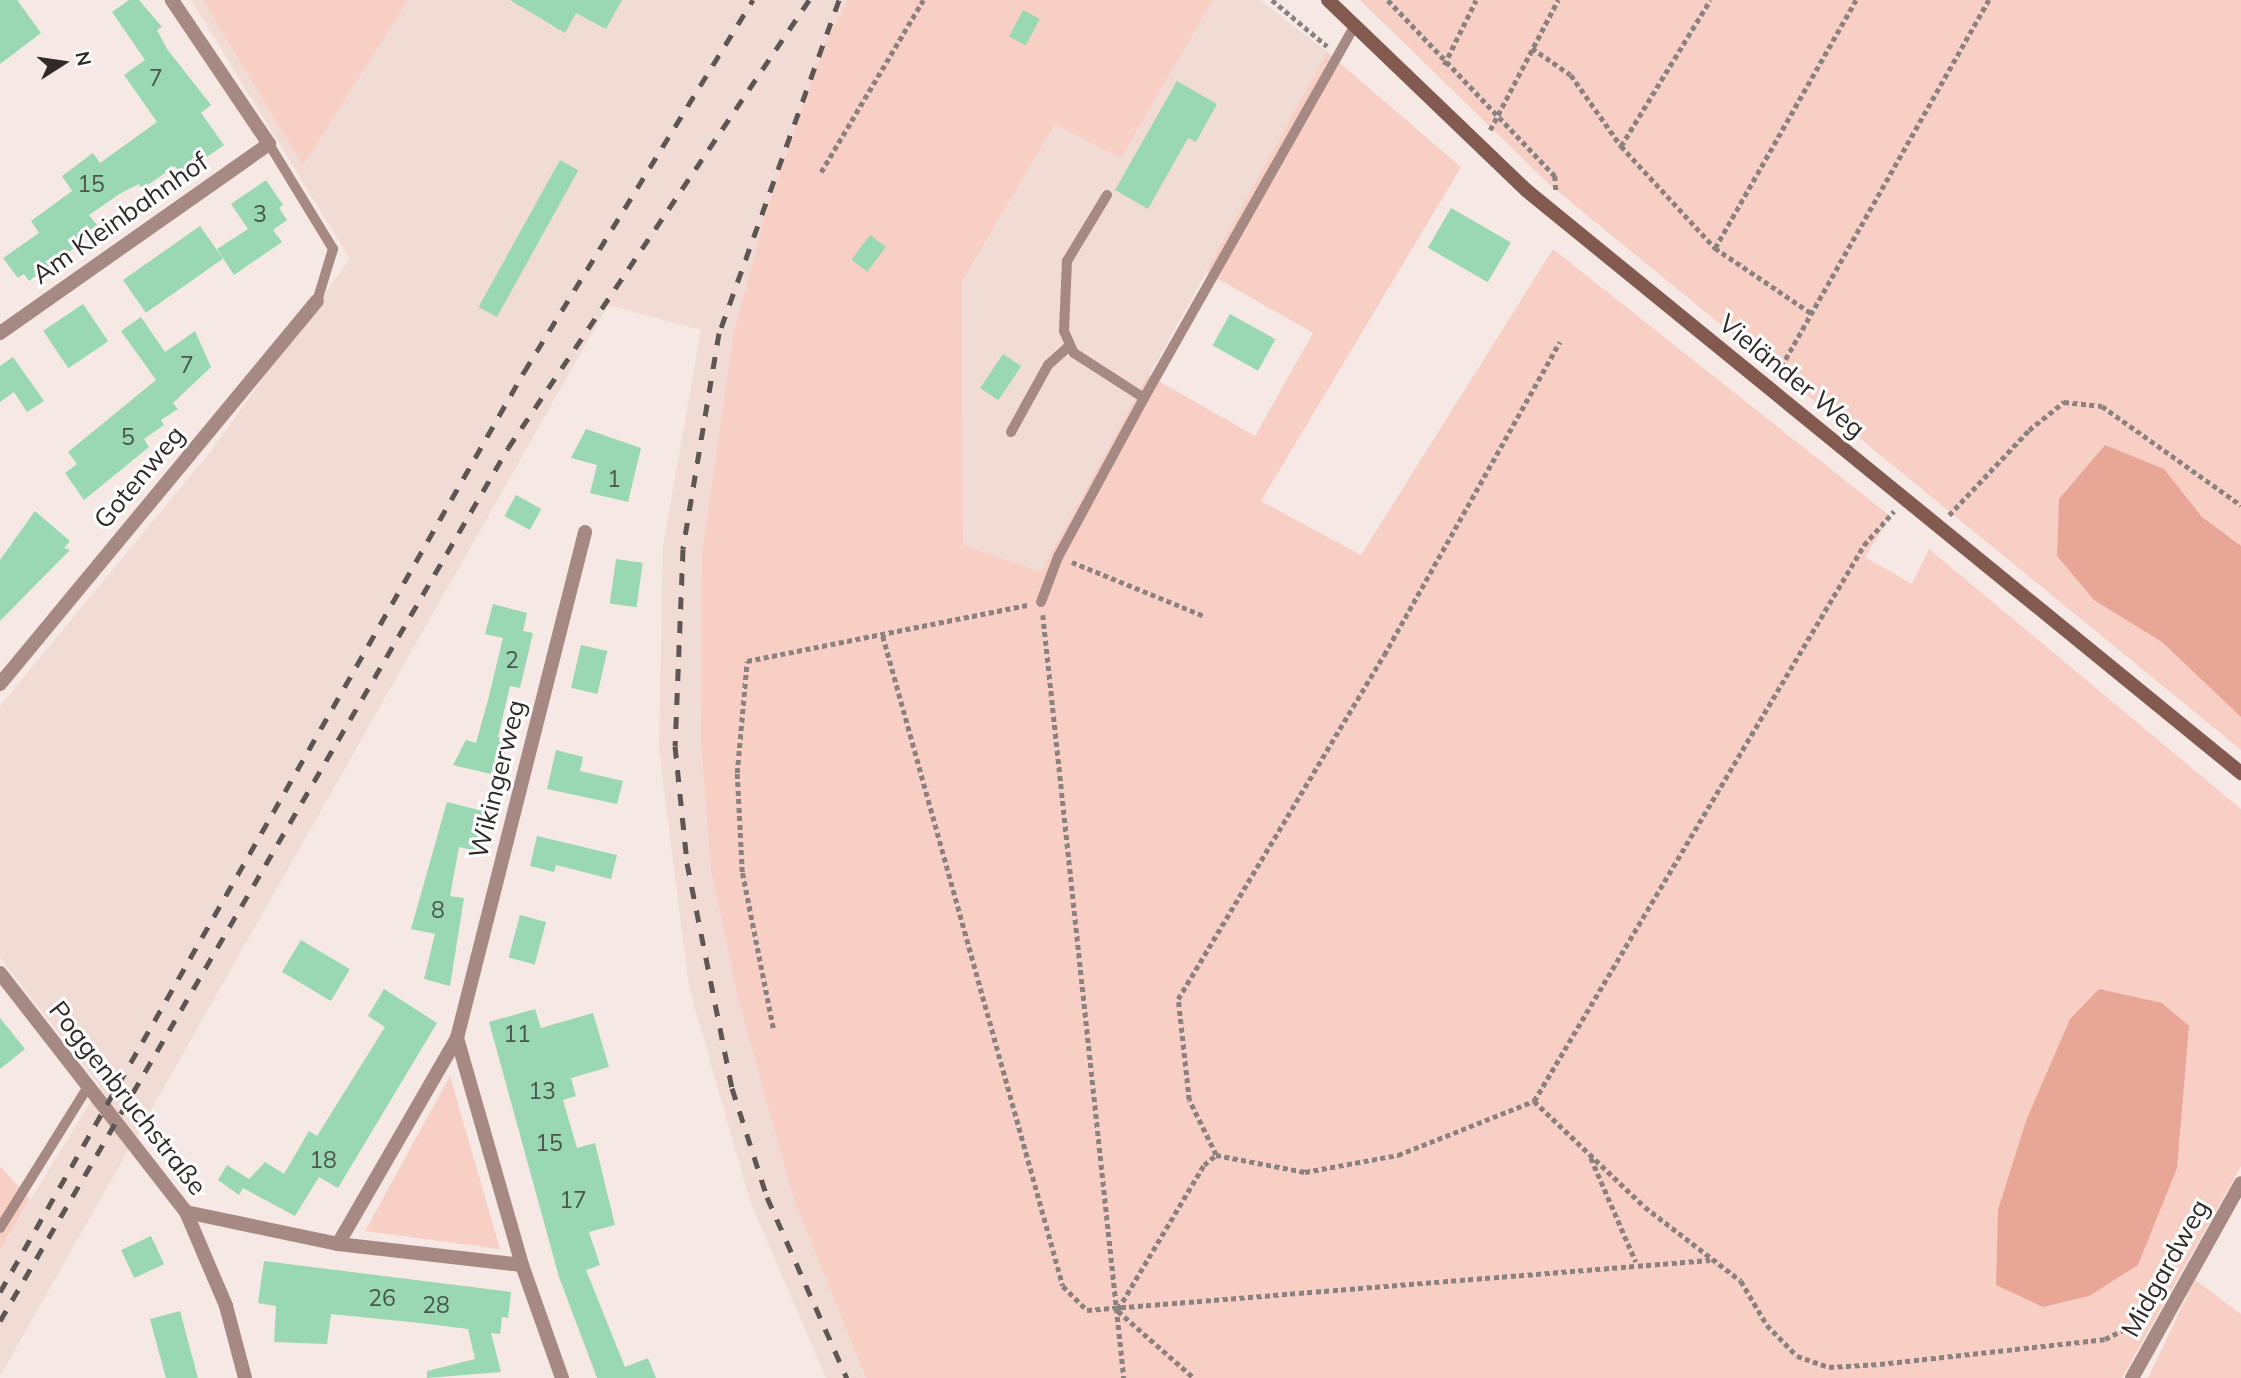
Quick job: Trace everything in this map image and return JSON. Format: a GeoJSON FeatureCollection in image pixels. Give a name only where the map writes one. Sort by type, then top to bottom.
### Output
{"type":"FeatureCollection","features":[{"type":"Feature","properties":{"kind":"street"},"geometry":{"type":"LineString","coordinates":[[172,0],[269,144]]}},
{"type":"Feature","properties":{"kind":"street","name":"Vieländer Weg"},"geometry":{"type":"LineString","coordinates":[[1328,0],[1480,149],[1549,209],[2241,773]]}},
{"type":"Feature","properties":{"kind":"street","name":"Am Kleinbahnhof"},"geometry":{"type":"LineString","coordinates":[[0,333],[269,144]]}},
{"type":"Feature","properties":{"kind":"street","name":"Gotenweg"},"geometry":{"type":"LineString","coordinates":[[0,684],[317,301]]}},
{"type":"Feature","properties":{"kind":"street","name":"Wikingerweg"},"geometry":{"type":"LineString","coordinates":[[338,1244],[457,1038],[585,532]]}},
{"type":"Feature","properties":{"kind":"street","name":"Poggenbruchstraße"},"geometry":{"type":"LineString","coordinates":[[0,973],[186,1212],[226,1306],[245,1378]]}},
{"type":"Feature","properties":{"kind":"street"},"geometry":{"type":"LineString","coordinates":[[457,1038],[522,1265],[562,1378]]}},
{"type":"Feature","properties":{"kind":"street","name":"Midgardweg"},"geometry":{"type":"LineString","coordinates":[[2132,1378],[2169,1307],[2241,1184]]}},
{"type":"Feature","properties":{"kind":"street"},"geometry":{"type":"LineString","coordinates":[[186,1212],[338,1244],[522,1265]]}},
{"type":"Feature","properties":{"kind":"lane"},"geometry":{"type":"LineString","coordinates":[[1041,602],[1058,557],[1144,398],[1355,25]]}},
{"type":"Feature","properties":{"kind":"lane"},"geometry":{"type":"LineString","coordinates":[[269,144],[333,249],[317,301]]}},
{"type":"Feature","properties":{"kind":"lane"},"geometry":{"type":"LineString","coordinates":[[1011,432],[1048,365],[1068,347],[1068,261],[1107,195]]}},
{"type":"Feature","properties":{"kind":"lane"},"geometry":{"type":"LineString","coordinates":[[1068,347],[1144,398]]}},
{"type":"Feature","properties":{"kind":"lane"},"geometry":{"type":"LineString","coordinates":[[0,1228],[89,1085]]}},
{"type":"Feature","properties":{"kind":"path"},"geometry":{"type":"LineString","coordinates":[[821,172],[923,0]]}},
{"type":"Feature","properties":{"kind":"path"},"geometry":{"type":"LineString","coordinates":[[1272,0],[1338,56]]}},
{"type":"Feature","properties":{"kind":"path"},"geometry":{"type":"LineString","coordinates":[[1388,0],[1444,65],[1555,176],[1549,209]]}},
{"type":"Feature","properties":{"kind":"path"},"geometry":{"type":"LineString","coordinates":[[1444,65],[1476,0]]}},
{"type":"Feature","properties":{"kind":"path"},"geometry":{"type":"LineString","coordinates":[[1480,149],[1558,0]]}},
{"type":"Feature","properties":{"kind":"path"},"geometry":{"type":"LineString","coordinates":[[1621,146],[1710,0]]}},
{"type":"Feature","properties":{"kind":"path"},"geometry":{"type":"LineString","coordinates":[[1715,248],[1856,0]]}},
{"type":"Feature","properties":{"kind":"path"},"geometry":{"type":"LineString","coordinates":[[1769,390],[1989,0]]}},
{"type":"Feature","properties":{"kind":"path"},"geometry":{"type":"LineString","coordinates":[[1532,48],[1571,75],[1621,146],[1715,248],[1811,313]]}},
{"type":"Feature","properties":{"kind":"path"},"geometry":{"type":"LineString","coordinates":[[1216,1155],[1189,1100],[1178,999],[1384,655],[1560,342]]}},
{"type":"Feature","properties":{"kind":"path"},"geometry":{"type":"LineString","coordinates":[[1939,525],[2029,430],[2064,402],[2102,406],[2241,505]]}},
{"type":"Feature","properties":{"kind":"path"},"geometry":{"type":"LineString","coordinates":[[1216,1155],[1305,1172],[1398,1155],[1534,1101],[1864,545],[1905,498]]}},
{"type":"Feature","properties":{"kind":"path"},"geometry":{"type":"LineString","coordinates":[[1058,557],[1204,616]]}},
{"type":"Feature","properties":{"kind":"path"},"geometry":{"type":"LineString","coordinates":[[773,1028],[742,872],[737,773],[747,661],[883,636],[1041,602],[1124,1378]]}},
{"type":"Feature","properties":{"kind":"path"},"geometry":{"type":"LineString","coordinates":[[883,636],[1063,1286],[1087,1310],[1445,1286],[1636,1262],[1710,1260]]}},
{"type":"Feature","properties":{"kind":"path"},"geometry":{"type":"LineString","coordinates":[[1534,1101],[1710,1260],[1741,1280],[1768,1325],[1797,1356],[1829,1367],[2105,1339],[2169,1307]]}},
{"type":"Feature","properties":{"kind":"path"},"geometry":{"type":"LineString","coordinates":[[1590,1154],[1636,1262]]}},
{"type":"Feature","properties":{"kind":"path"},"geometry":{"type":"LineString","coordinates":[[1118,1310],[1204,1165],[1216,1155]]}},
{"type":"Feature","properties":{"kind":"path"},"geometry":{"type":"LineString","coordinates":[[1118,1310],[1194,1378]]}},
{"type":"Feature","properties":{"kind":"shaded area"},"geometry":{"type":"Polygon","coordinates":[[[191,0],[848,0],[824,45],[764,219],[701,745],[711,870],[739,1002],[794,1200],[866,1378],[826,1378],[750,1201],[689,987],[659,749],[663,546],[701,330],[608,305],[0,1376],[0,1250],[100,1086],[0,958],[0,706],[210,452],[350,259],[191,0]]]}},
{"type":"Feature","properties":{"kind":"shaded area"},"geometry":{"type":"Polygon","coordinates":[[[203,0],[408,0],[303,165],[203,0]]]}},
{"type":"Feature","properties":{"kind":"shaded area"},"geometry":{"type":"Polygon","coordinates":[[[848,0],[1213,0],[1121,158],[1055,124],[962,282],[963,545],[1041,572],[1148,375],[1255,436],[1313,333],[1206,272],[1327,52],[1461,167],[1261,501],[1361,555],[1553,249],[1890,516],[1865,557],[1912,584],[1929,549],[2241,809],[2241,1166],[2122,1378],[866,1378],[794,1200],[739,1002],[711,870],[701,745],[702,553],[733,338],[764,219],[824,45],[848,0]]]}},
{"type":"Feature","properties":{"kind":"shaded area"},"geometry":{"type":"Polygon","coordinates":[[[1213,0],[1260,0],[1327,52],[1041,573],[963,545],[962,283],[1055,124],[1121,158],[1213,0]]]}},
{"type":"Feature","properties":{"kind":"shaded area"},"geometry":{"type":"Polygon","coordinates":[[[1360,0],[2241,0],[2241,750],[1550,185],[1360,0]]]}},
{"type":"Feature","properties":{"kind":"shaded area"},"geometry":{"type":"Polygon","coordinates":[[[2105,445],[2164,469],[2202,517],[2241,546],[2241,717],[2162,642],[2094,600],[2057,556],[2059,499],[2105,445]]]}},
{"type":"Feature","properties":{"kind":"shaded area"},"geometry":{"type":"Polygon","coordinates":[[[2099,989],[2162,1003],[2189,1026],[2177,1168],[2138,1265],[2089,1296],[2043,1307],[1996,1285],[1998,1210],[2026,1121],[2070,1019],[2099,989]]]}},
{"type":"Feature","properties":{"kind":"shaded area"},"geometry":{"type":"Polygon","coordinates":[[[450,1076],[500,1249],[365,1231],[450,1076]]]}},
{"type":"Feature","properties":{"kind":"shaded area"},"geometry":{"type":"Polygon","coordinates":[[[0,1166],[30,1199],[0,1250],[0,1166]]]}},
{"type":"Feature","properties":{"kind":"shaded area"},"geometry":{"type":"Polygon","coordinates":[[[2195,1280],[2241,1314],[2241,1378],[2148,1378],[2195,1280]]]}},
{"type":"Feature","properties":{"kind":"building"},"geometry":{"type":"Polygon","coordinates":[[[0,0],[17,0],[41,33],[0,64],[0,0]]]}},
{"type":"Feature","properties":{"kind":"building"},"geometry":{"type":"Polygon","coordinates":[[[129,0],[139,0],[162,27],[157,30],[167,49],[211,105],[201,113],[224,145],[181,175],[175,166],[142,189],[139,184],[121,193],[89,215],[97,225],[81,236],[84,241],[29,281],[24,274],[18,278],[3,258],[39,233],[31,221],[72,191],[62,176],[93,153],[100,163],[157,122],[124,75],[145,60],[112,12],[129,0]]]}},
{"type":"Feature","properties":{"kind":"building"},"geometry":{"type":"Polygon","coordinates":[[[510,0],[622,0],[606,29],[576,13],[565,33],[510,0]]]}},
{"type":"Feature","properties":{"kind":"building"},"geometry":{"type":"Polygon","coordinates":[[[1023,10],[1040,19],[1026,45],[1009,36],[1023,10]]]}},
{"type":"Feature","properties":{"kind":"building"},"geometry":{"type":"Polygon","coordinates":[[[1177,81],[1217,104],[1196,142],[1188,138],[1148,209],[1115,190],[1177,81]]]}},
{"type":"Feature","properties":{"kind":"building"},"geometry":{"type":"Polygon","coordinates":[[[560,160],[578,170],[497,317],[479,307],[560,160]]]}},
{"type":"Feature","properties":{"kind":"building"},"geometry":{"type":"Polygon","coordinates":[[[266,180],[283,205],[279,208],[287,220],[273,230],[282,242],[234,275],[217,249],[248,229],[231,204],[266,180]]]}},
{"type":"Feature","properties":{"kind":"building"},"geometry":{"type":"Polygon","coordinates":[[[1451,208],[1511,242],[1488,282],[1428,248],[1451,208]]]}},
{"type":"Feature","properties":{"kind":"building"},"geometry":{"type":"Polygon","coordinates":[[[200,226],[223,259],[146,313],[123,280],[200,226]]]}},
{"type":"Feature","properties":{"kind":"building"},"geometry":{"type":"Polygon","coordinates":[[[870,235],[886,247],[867,272],[851,260],[870,235]]]}},
{"type":"Feature","properties":{"kind":"building"},"geometry":{"type":"Polygon","coordinates":[[[83,304],[108,341],[68,368],[43,331],[83,304]]]}},
{"type":"Feature","properties":{"kind":"building"},"geometry":{"type":"Polygon","coordinates":[[[1230,314],[1275,339],[1258,371],[1213,345],[1230,314]]]}},
{"type":"Feature","properties":{"kind":"building"},"geometry":{"type":"Polygon","coordinates":[[[141,317],[165,352],[195,331],[211,367],[173,403],[178,409],[161,420],[164,425],[144,439],[149,447],[84,500],[65,473],[77,464],[68,452],[156,380],[121,331],[141,317]]]}},
{"type":"Feature","properties":{"kind":"building"},"geometry":{"type":"Polygon","coordinates":[[[1003,354],[1021,366],[998,400],[980,388],[1003,354]]]}},
{"type":"Feature","properties":{"kind":"building"},"geometry":{"type":"Polygon","coordinates":[[[13,357],[44,401],[27,412],[14,392],[0,402],[0,366],[13,357]]]}},
{"type":"Feature","properties":{"kind":"building"},"geometry":{"type":"Polygon","coordinates":[[[586,429],[641,448],[628,502],[590,493],[597,465],[571,458],[586,429]]]}},
{"type":"Feature","properties":{"kind":"building"},"geometry":{"type":"Polygon","coordinates":[[[516,495],[541,509],[530,530],[504,516],[516,495]]]}},
{"type":"Feature","properties":{"kind":"building"},"geometry":{"type":"Polygon","coordinates":[[[35,511],[70,541],[64,548],[70,550],[0,621],[0,560],[35,511]]]}},
{"type":"Feature","properties":{"kind":"building"},"geometry":{"type":"Polygon","coordinates":[[[616,559],[643,563],[636,607],[610,604],[616,559]]]}},
{"type":"Feature","properties":{"kind":"building"},"geometry":{"type":"Polygon","coordinates":[[[493,604],[527,613],[523,631],[533,633],[520,688],[510,686],[498,737],[508,739],[499,776],[453,765],[466,740],[476,743],[488,700],[503,638],[485,634],[493,604]]]}},
{"type":"Feature","properties":{"kind":"building"},"geometry":{"type":"Polygon","coordinates":[[[581,645],[607,651],[597,694],[571,688],[581,645]]]}},
{"type":"Feature","properties":{"kind":"building"},"geometry":{"type":"Polygon","coordinates":[[[556,750],[583,757],[580,771],[623,781],[617,804],[547,789],[556,750]]]}},
{"type":"Feature","properties":{"kind":"building"},"geometry":{"type":"Polygon","coordinates":[[[447,802],[490,813],[481,852],[459,847],[450,896],[464,898],[450,986],[424,979],[435,934],[411,929],[447,802]]]}},
{"type":"Feature","properties":{"kind":"building"},"geometry":{"type":"Polygon","coordinates":[[[537,836],[617,855],[611,879],[556,865],[554,872],[530,866],[537,836]]]}},
{"type":"Feature","properties":{"kind":"building"},"geometry":{"type":"Polygon","coordinates":[[[520,915],[546,922],[535,964],[509,958],[520,915]]]}},
{"type":"Feature","properties":{"kind":"building"},"geometry":{"type":"Polygon","coordinates":[[[301,940],[350,969],[331,1001],[282,972],[301,940]]]}},
{"type":"Feature","properties":{"kind":"building"},"geometry":{"type":"Polygon","coordinates":[[[384,989],[437,1023],[338,1188],[319,1177],[295,1216],[243,1188],[239,1195],[218,1180],[227,1165],[249,1179],[265,1162],[284,1174],[309,1131],[317,1136],[385,1027],[368,1016],[384,989]]]}},
{"type":"Feature","properties":{"kind":"building"},"geometry":{"type":"Polygon","coordinates":[[[535,1009],[541,1028],[593,1013],[609,1067],[571,1078],[576,1096],[563,1100],[577,1148],[595,1143],[615,1225],[589,1232],[600,1265],[586,1270],[625,1367],[648,1358],[656,1378],[597,1378],[559,1277],[489,1022],[535,1009]]]}},
{"type":"Feature","properties":{"kind":"building"},"geometry":{"type":"Polygon","coordinates":[[[0,1018],[25,1049],[0,1069],[0,1018]]]}},
{"type":"Feature","properties":{"kind":"building"},"geometry":{"type":"Polygon","coordinates":[[[151,1236],[164,1264],[134,1278],[121,1250],[151,1236]]]}},
{"type":"Feature","properties":{"kind":"building"},"geometry":{"type":"Polygon","coordinates":[[[264,1261],[511,1292],[508,1318],[502,1317],[500,1334],[491,1333],[501,1372],[427,1378],[427,1371],[475,1359],[468,1329],[331,1314],[327,1344],[274,1342],[276,1306],[258,1303],[264,1261]]]}},
{"type":"Feature","properties":{"kind":"building"},"geometry":{"type":"Polygon","coordinates":[[[180,1311],[198,1378],[166,1378],[150,1319],[180,1311]]]}},
{"type":"Feature","properties":{"kind":"railway"},"geometry":{"type":"LineString","coordinates":[[0,1292],[524,372],[753,0]]}},
{"type":"Feature","properties":{"kind":"railway"},"geometry":{"type":"LineString","coordinates":[[0,1321],[508,448],[809,0]]}},
{"type":"Feature","properties":{"kind":"railway"},"geometry":{"type":"LineString","coordinates":[[839,0],[719,333],[683,549],[675,746],[687,863],[732,1088],[767,1197],[847,1378]]}}]}
